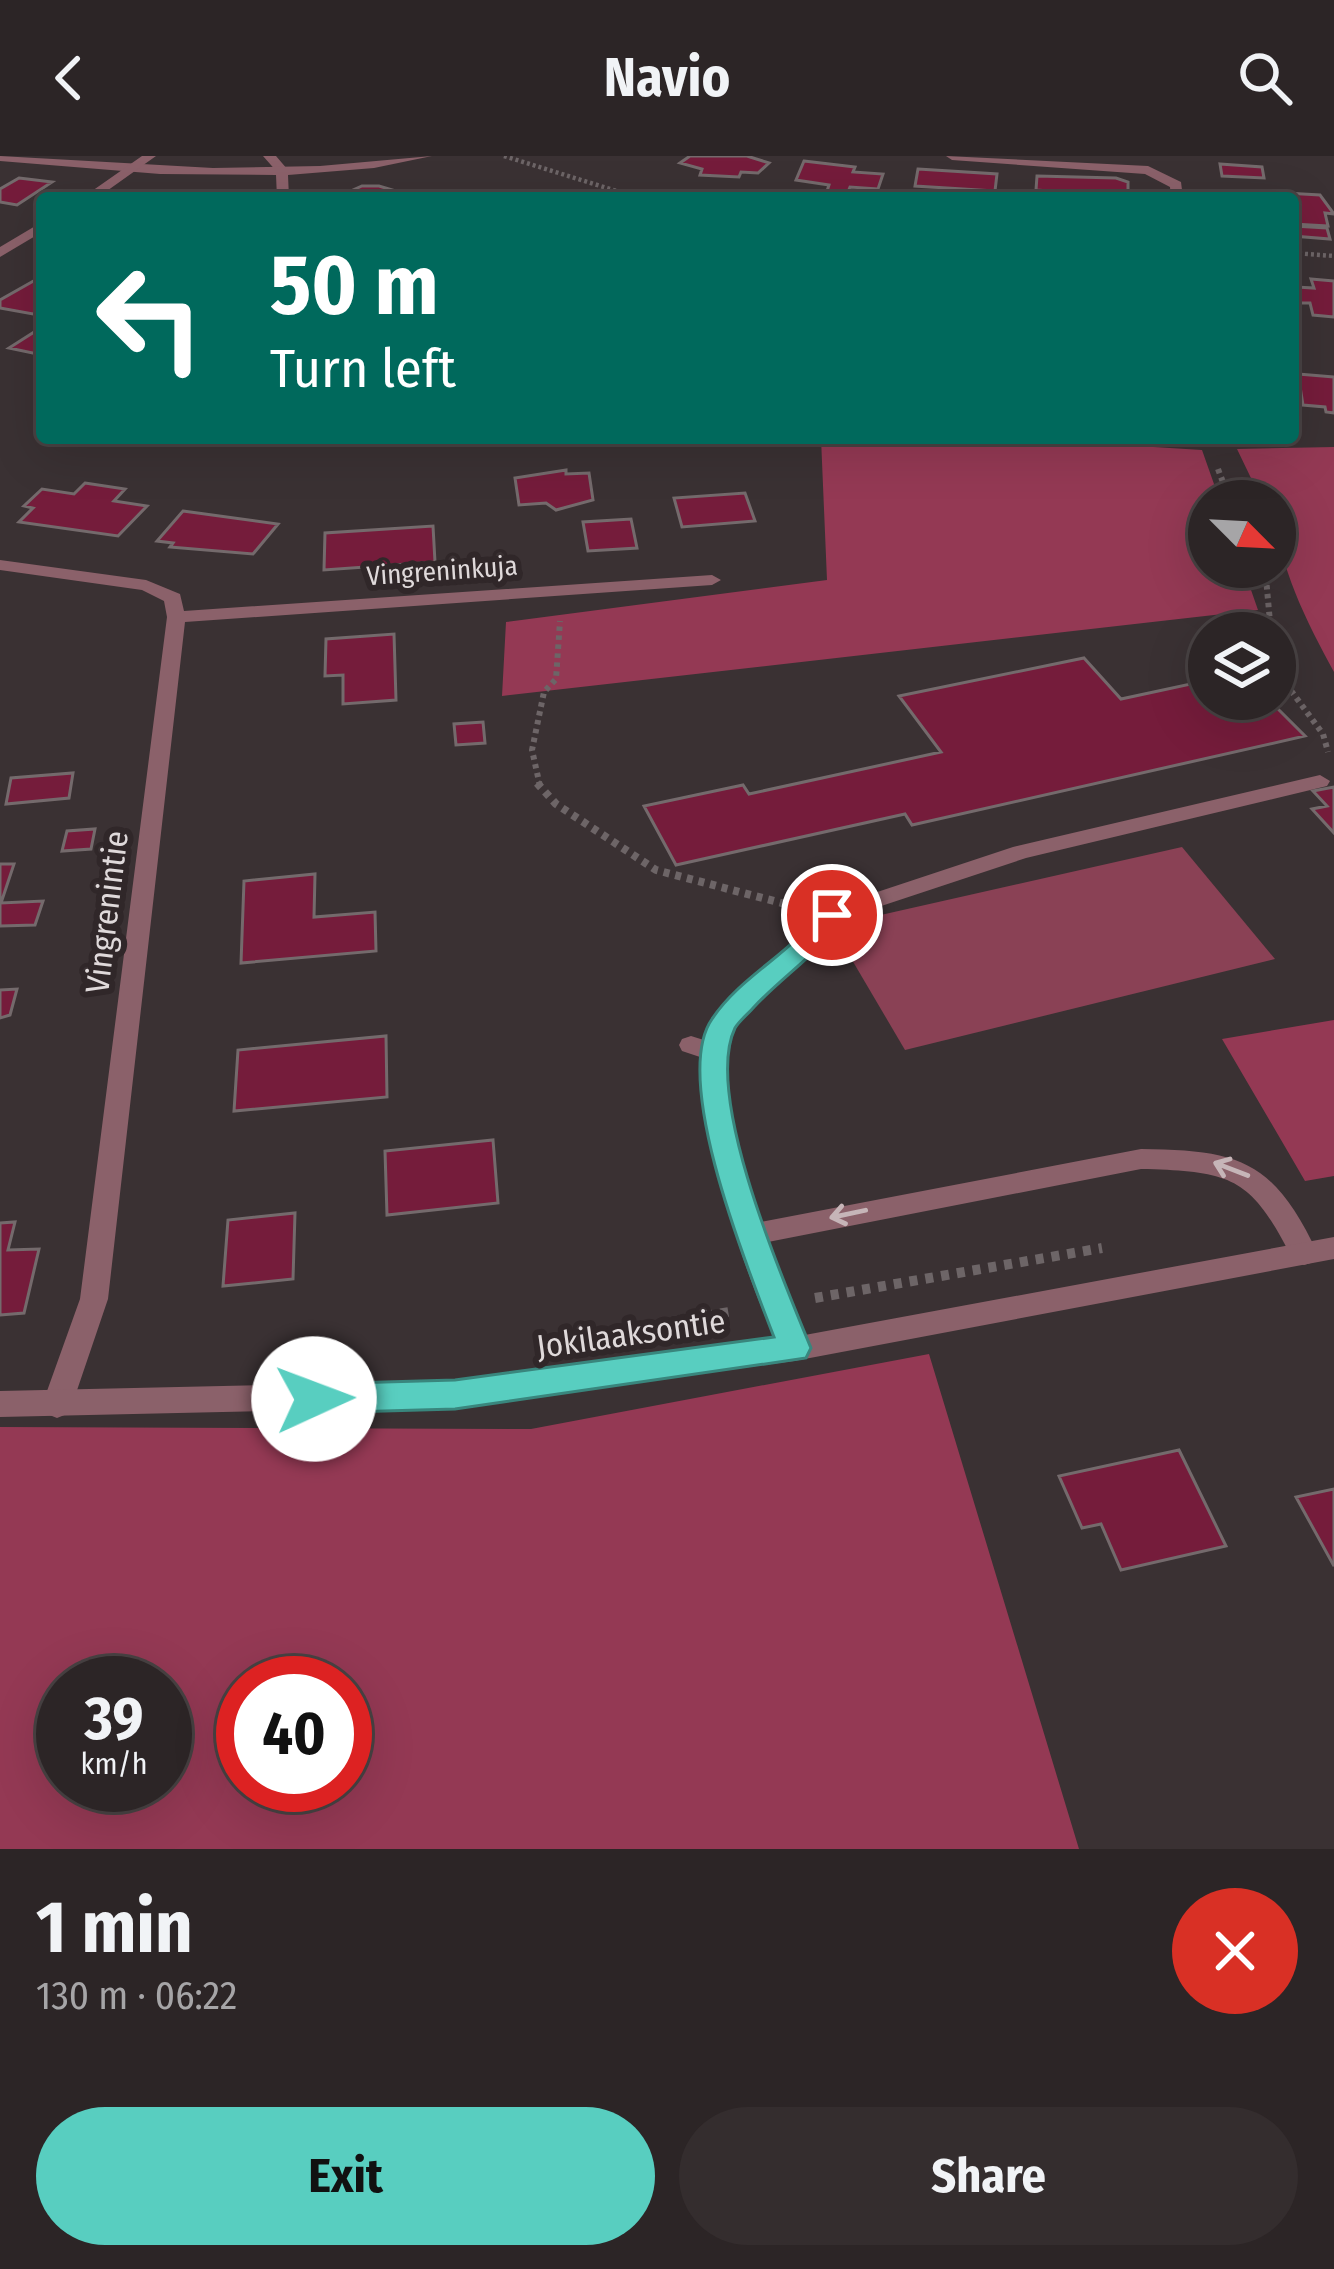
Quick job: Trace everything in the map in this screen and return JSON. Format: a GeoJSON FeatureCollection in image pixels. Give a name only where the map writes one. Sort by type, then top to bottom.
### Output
{"type":"FeatureCollection","features":[{"type":"Feature","properties":{"kind":"street"},"geometry":{"type":"LineString","coordinates":[[98,192],[150,156]]}},
{"type":"Feature","properties":{"kind":"street"},"geometry":{"type":"LineString","coordinates":[[269,156],[282,170],[283,192]]}},
{"type":"Feature","properties":{"kind":"street"},"geometry":{"type":"LineString","coordinates":[[0,157],[132,172],[282,170],[426,156]]}},
{"type":"Feature","properties":{"kind":"street"},"geometry":{"type":"LineString","coordinates":[[952,156],[1119,165],[1167,177],[1177,192]]}},
{"type":"Feature","properties":{"kind":"street"},"geometry":{"type":"LineString","coordinates":[[0,253],[36,230]]}},
{"type":"Feature","properties":{"kind":"street"},"geometry":{"type":"LineString","coordinates":[[0,566],[146,585],[173,598],[176,617]]}},
{"type":"Feature","properties":{"kind":"street","name":"Vingreninkuja"},"geometry":{"type":"LineString","coordinates":[[176,617],[712,580]]}},
{"type":"Feature","properties":{"kind":"street","name":"Vingrenintie"},"geometry":{"type":"LineString","coordinates":[[57,1405],[94,1299],[176,617]]}},
{"type":"Feature","properties":{"kind":"street"},"geometry":{"type":"LineString","coordinates":[[794,1348],[750,1235],[712,1092],[722,1025],[773,970],[821,932],[832,915],[1021,852],[1320,781]]}},
{"type":"Feature","properties":{"kind":"street"},"geometry":{"type":"LineString","coordinates":[[691,1045],[719,1054]]}},
{"type":"Feature","properties":{"kind":"street"},"geometry":{"type":"LineString","coordinates":[[750,1235],[1141,1159],[1202,1159],[1246,1172],[1319,1251]]}},
{"type":"Feature","properties":{"kind":"street","name":"Jokilaaksontie"},"geometry":{"type":"LineString","coordinates":[[0,1404],[455,1394],[794,1348],[1319,1251]]}},
{"type":"Feature","properties":{"kind":"path"},"geometry":{"type":"LineString","coordinates":[[504,156],[620,192]]}},
{"type":"Feature","properties":{"kind":"path"},"geometry":{"type":"LineString","coordinates":[[1299,253],[1334,256]]}},
{"type":"Feature","properties":{"kind":"path"},"geometry":{"type":"LineString","coordinates":[[513,593],[546,607],[560,621],[556,679],[544,692],[532,749],[536,782],[556,804],[656,870],[832,915]]}},
{"type":"Feature","properties":{"kind":"path"},"geometry":{"type":"LineString","coordinates":[[1296,700],[1329,748],[1320,781]]}},
{"type":"Feature","properties":{"kind":"path"},"geometry":{"type":"LineString","coordinates":[[662,1323],[1126,1244]]}},
{"type":"Feature","properties":{"kind":"shaded area"},"geometry":{"type":"Polygon","coordinates":[[[821,444],[1104,444],[1202,450],[1213,480],[1188,480],[1188,588],[1250,588],[1258,610],[1188,612],[1188,618],[502,696],[506,622],[827,580],[821,444]]]}},
{"type":"Feature","properties":{"kind":"shaded area"},"geometry":{"type":"Polygon","coordinates":[[[1334,447],[1334,672],[1294,588],[1296,480],[1252,480],[1237,449],[1334,447]]]}},
{"type":"Feature","properties":{"kind":"shaded area"},"geometry":{"type":"Polygon","coordinates":[[[1182,847],[1275,959],[905,1050],[832,926],[1182,847]]]}},
{"type":"Feature","properties":{"kind":"shaded area"},"geometry":{"type":"Polygon","coordinates":[[[1334,1020],[1334,1176],[1305,1181],[1222,1039],[1334,1020]]]}},
{"type":"Feature","properties":{"kind":"shaded area"},"geometry":{"type":"Polygon","coordinates":[[[929,1354],[1079,1849],[0,1849],[0,1427],[531,1429],[929,1354]]]}},
{"type":"Feature","properties":{"kind":"building"},"geometry":{"type":"Polygon","coordinates":[[[690,156],[747,156],[769,163],[758,173],[741,172],[739,177],[700,175],[702,169],[680,163],[690,156]]]}},
{"type":"Feature","properties":{"kind":"building"},"geometry":{"type":"Polygon","coordinates":[[[804,161],[883,174],[878,189],[850,187],[848,192],[827,192],[829,185],[796,180],[804,161]]]}},
{"type":"Feature","properties":{"kind":"building"},"geometry":{"type":"Polygon","coordinates":[[[1220,164],[1262,167],[1264,178],[1222,176],[1220,164]]]}},
{"type":"Feature","properties":{"kind":"building"},"geometry":{"type":"Polygon","coordinates":[[[918,169],[997,174],[995,191],[915,186],[918,169]]]}},
{"type":"Feature","properties":{"kind":"building"},"geometry":{"type":"Polygon","coordinates":[[[1037,176],[1128,182],[1128,192],[1036,190],[1037,176]]]}},
{"type":"Feature","properties":{"kind":"building"},"geometry":{"type":"Polygon","coordinates":[[[19,178],[52,182],[17,205],[0,202],[0,189],[19,178]]]}},
{"type":"Feature","properties":{"kind":"building"},"geometry":{"type":"Polygon","coordinates":[[[379,186],[399,192],[348,192],[379,186]]]}},
{"type":"Feature","properties":{"kind":"building"},"geometry":{"type":"Polygon","coordinates":[[[1299,194],[1320,195],[1334,214],[1325,213],[1328,226],[1299,224],[1299,194]]]}},
{"type":"Feature","properties":{"kind":"building"},"geometry":{"type":"Polygon","coordinates":[[[1299,226],[1327,228],[1330,239],[1299,236],[1299,226]]]}},
{"type":"Feature","properties":{"kind":"building"},"geometry":{"type":"Polygon","coordinates":[[[1311,279],[1334,281],[1334,317],[1313,315],[1310,303],[1300,303],[1299,287],[1314,288],[1311,279]]]}},
{"type":"Feature","properties":{"kind":"building"},"geometry":{"type":"Polygon","coordinates":[[[36,280],[33,314],[0,308],[0,300],[36,280]]]}},
{"type":"Feature","properties":{"kind":"building"},"geometry":{"type":"Polygon","coordinates":[[[36,331],[36,354],[9,348],[36,331]]]}},
{"type":"Feature","properties":{"kind":"building"},"geometry":{"type":"Polygon","coordinates":[[[1299,374],[1334,377],[1334,413],[1303,405],[1299,374]]]}},
{"type":"Feature","properties":{"kind":"building"},"geometry":{"type":"Polygon","coordinates":[[[566,470],[566,474],[589,473],[593,500],[556,510],[546,503],[519,505],[515,478],[566,470]]]}},
{"type":"Feature","properties":{"kind":"building"},"geometry":{"type":"Polygon","coordinates":[[[85,483],[125,489],[114,501],[147,506],[118,536],[19,522],[33,508],[24,506],[42,489],[74,494],[85,483]]]}},
{"type":"Feature","properties":{"kind":"building"},"geometry":{"type":"Polygon","coordinates":[[[745,493],[755,521],[682,527],[674,498],[745,493]]]}},
{"type":"Feature","properties":{"kind":"building"},"geometry":{"type":"Polygon","coordinates":[[[183,511],[278,524],[253,554],[170,547],[173,543],[157,541],[183,511]]]}},
{"type":"Feature","properties":{"kind":"building"},"geometry":{"type":"Polygon","coordinates":[[[631,519],[637,548],[588,551],[583,522],[631,519]]]}},
{"type":"Feature","properties":{"kind":"building"},"geometry":{"type":"Polygon","coordinates":[[[433,526],[435,562],[324,570],[325,533],[433,526]]]}},
{"type":"Feature","properties":{"kind":"building"},"geometry":{"type":"Polygon","coordinates":[[[394,634],[396,700],[343,704],[343,675],[325,676],[326,639],[394,634]]]}},
{"type":"Feature","properties":{"kind":"building"},"geometry":{"type":"Polygon","coordinates":[[[1084,658],[1121,699],[1188,685],[1188,720],[1289,720],[1305,736],[912,825],[905,814],[676,865],[644,806],[743,785],[749,794],[941,752],[899,696],[1084,658]]]}},
{"type":"Feature","properties":{"kind":"building"},"geometry":{"type":"Polygon","coordinates":[[[483,722],[485,743],[456,745],[454,724],[483,722]]]}},
{"type":"Feature","properties":{"kind":"building"},"geometry":{"type":"Polygon","coordinates":[[[73,773],[69,798],[6,804],[11,778],[73,773]]]}},
{"type":"Feature","properties":{"kind":"building"},"geometry":{"type":"Polygon","coordinates":[[[1334,787],[1334,833],[1312,809],[1327,806],[1313,791],[1334,787]]]}},
{"type":"Feature","properties":{"kind":"building"},"geometry":{"type":"Polygon","coordinates":[[[95,829],[91,849],[62,851],[67,831],[95,829]]]}},
{"type":"Feature","properties":{"kind":"building"},"geometry":{"type":"Polygon","coordinates":[[[0,864],[14,864],[1,903],[43,901],[35,925],[0,926],[0,864]]]}},
{"type":"Feature","properties":{"kind":"building"},"geometry":{"type":"Polygon","coordinates":[[[315,874],[314,917],[375,912],[376,951],[241,963],[244,881],[315,874]]]}},
{"type":"Feature","properties":{"kind":"building"},"geometry":{"type":"Polygon","coordinates":[[[17,989],[10,1015],[0,1018],[0,990],[17,989]]]}},
{"type":"Feature","properties":{"kind":"building"},"geometry":{"type":"Polygon","coordinates":[[[386,1036],[387,1097],[234,1111],[238,1050],[386,1036]]]}},
{"type":"Feature","properties":{"kind":"building"},"geometry":{"type":"Polygon","coordinates":[[[493,1140],[498,1203],[387,1215],[385,1151],[493,1140]]]}},
{"type":"Feature","properties":{"kind":"building"},"geometry":{"type":"Polygon","coordinates":[[[295,1213],[293,1279],[223,1286],[228,1220],[295,1213]]]}},
{"type":"Feature","properties":{"kind":"building"},"geometry":{"type":"Polygon","coordinates":[[[15,1222],[8,1250],[39,1249],[24,1313],[0,1315],[0,1223],[15,1222]]]}},
{"type":"Feature","properties":{"kind":"building"},"geometry":{"type":"Polygon","coordinates":[[[1179,1450],[1226,1546],[1121,1570],[1101,1524],[1082,1528],[1059,1476],[1179,1450]]]}},
{"type":"Feature","properties":{"kind":"building"},"geometry":{"type":"Polygon","coordinates":[[[1334,1489],[1334,1566],[1296,1497],[1334,1489]]]}},
{"type":"Feature","properties":{"kind":"route"},"geometry":{"type":"LineString","coordinates":[[314,1399],[455,1394],[794,1348],[750,1235],[712,1092],[722,1025],[773,970],[821,932],[832,915]]}}]}
